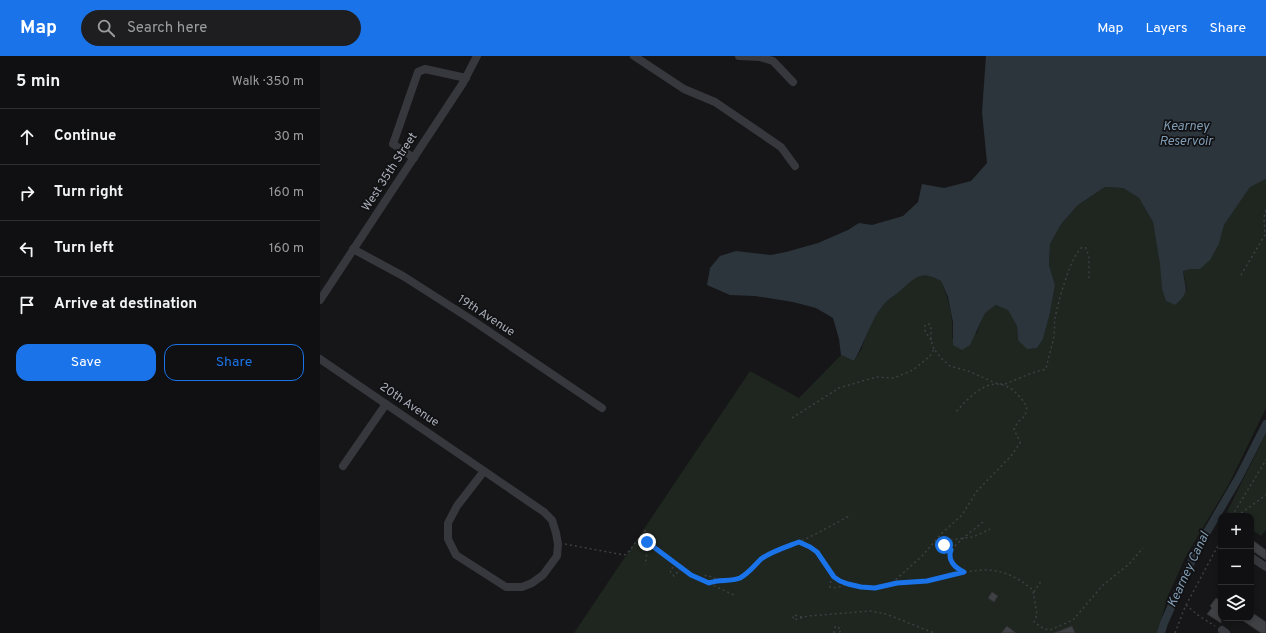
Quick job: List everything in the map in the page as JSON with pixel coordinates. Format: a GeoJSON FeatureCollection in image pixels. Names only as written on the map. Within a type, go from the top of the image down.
{"type":"FeatureCollection","features":[{"type":"Feature","properties":{"kind":"street","name":"West 35th Street"},"geometry":{"type":"LineString","coordinates":[[320,300],[466,78],[477,56]]}},
{"type":"Feature","properties":{"kind":"street"},"geometry":{"type":"LineString","coordinates":[[634,56],[684,89],[715,102],[781,147],[795,166]]}},
{"type":"Feature","properties":{"kind":"street"},"geometry":{"type":"LineString","coordinates":[[739,56],[760,57],[773,61],[793,82]]}},
{"type":"Feature","properties":{"kind":"street"},"geometry":{"type":"LineString","coordinates":[[414,158],[393,144],[418,72],[426,69],[466,78]]}},
{"type":"Feature","properties":{"kind":"street","name":"19th Avenue"},"geometry":{"type":"LineString","coordinates":[[353,249],[403,276],[472,320],[602,408]]}},
{"type":"Feature","properties":{"kind":"street","name":"20th Avenue"},"geometry":{"type":"LineString","coordinates":[[320,359],[386,404],[544,512],[552,520],[558,544],[556,556],[543,575],[522,588],[506,587],[462,559],[456,554],[448,539],[448,523],[457,506],[484,471]]}},
{"type":"Feature","properties":{"kind":"street"},"geometry":{"type":"LineString","coordinates":[[344,466],[386,404]]}},
{"type":"Feature","properties":{"kind":"street"},"geometry":{"type":"LineString","coordinates":[[1254,559],[1266,567]]}},
{"type":"Feature","properties":{"kind":"path"},"geometry":{"type":"LineString","coordinates":[[1241,275],[1265,235],[1264,217],[1266,210]]}},
{"type":"Feature","properties":{"kind":"path"},"geometry":{"type":"LineString","coordinates":[[956,412],[969,397],[978,390],[998,384],[1005,384],[1046,369],[1054,335],[1055,319],[1059,300],[1075,257],[1079,249],[1084,247],[1086,248],[1089,257],[1089,279]]}},
{"type":"Feature","properties":{"kind":"path"},"geometry":{"type":"LineString","coordinates":[[890,584],[922,556],[941,534],[962,515],[977,491],[1018,448],[1020,443],[1019,437],[1015,433],[1014,428],[1025,416],[1026,407],[1016,393],[1011,389],[968,371],[950,366],[941,358],[934,349],[931,340],[924,330],[926,324],[931,326],[931,340]]}},
{"type":"Feature","properties":{"kind":"path"},"geometry":{"type":"LineString","coordinates":[[792,418],[839,388],[876,377],[894,378],[913,370],[930,356],[934,349]]}},
{"type":"Feature","properties":{"kind":"path"},"geometry":{"type":"LineString","coordinates":[[1234,513],[1266,460]]}},
{"type":"Feature","properties":{"kind":"path"},"geometry":{"type":"LineString","coordinates":[[1241,513],[1266,494]]}},
{"type":"Feature","properties":{"kind":"path"},"geometry":{"type":"LineString","coordinates":[[704,582],[709,583],[734,580],[741,577],[749,572],[770,553],[799,542],[851,515]]}},
{"type":"Feature","properties":{"kind":"path"},"geometry":{"type":"LineString","coordinates":[[964,572],[951,562],[949,554],[951,550],[983,522]]}},
{"type":"Feature","properties":{"kind":"path"},"geometry":{"type":"LineString","coordinates":[[951,550],[944,548],[946,543],[980,534],[990,528]]}},
{"type":"Feature","properties":{"kind":"path"},"geometry":{"type":"LineString","coordinates":[[645,530],[648,547],[645,565]]}},
{"type":"Feature","properties":{"kind":"path"},"geometry":{"type":"LineString","coordinates":[[565,544],[624,555],[627,554],[634,543],[638,540],[647,542],[691,575],[736,596]]}},
{"type":"Feature","properties":{"kind":"path"},"geometry":{"type":"LineString","coordinates":[[799,542],[817,552],[834,577],[848,584],[875,588],[890,584],[927,581],[964,572],[985,570],[1005,574],[1017,579],[1034,592],[1037,614],[1034,622],[1044,629],[1050,630],[1073,620],[1102,586],[1125,568],[1143,548]]}},
{"type":"Feature","properties":{"kind":"path"},"geometry":{"type":"LineString","coordinates":[[1175,633],[1186,605],[1218,546]]}},
{"type":"Feature","properties":{"kind":"path"},"geometry":{"type":"LineString","coordinates":[[677,564],[670,570],[674,576],[682,568]]}},
{"type":"Feature","properties":{"kind":"path"},"geometry":{"type":"LineString","coordinates":[[704,582],[703,577],[707,575],[717,581]]}},
{"type":"Feature","properties":{"kind":"path"},"geometry":{"type":"LineString","coordinates":[[834,577],[830,583],[830,586],[833,588],[848,584]]}},
{"type":"Feature","properties":{"kind":"path"},"geometry":{"type":"LineString","coordinates":[[1034,592],[1041,581]]}},
{"type":"Feature","properties":{"kind":"path"},"geometry":{"type":"LineString","coordinates":[[1186,605],[1199,616],[1224,632]]}},
{"type":"Feature","properties":{"kind":"path"},"geometry":{"type":"LineString","coordinates":[[802,617],[877,611],[934,633]]}},
{"type":"Feature","properties":{"kind":"path"},"geometry":{"type":"LineString","coordinates":[[834,633],[837,626],[841,630],[839,633]]}},
{"type":"Feature","properties":{"kind":"shaded area"},"geometry":{"type":"Polygon","coordinates":[[[1266,179],[1266,408],[1229,484],[1185,558],[1168,596],[1157,633],[574,633],[750,371],[799,398],[841,355],[854,361],[862,348],[867,330],[884,303],[916,276],[930,275],[941,281],[950,309],[952,338],[977,333],[984,313],[996,305],[1008,308],[1017,326],[1018,340],[1037,348],[1043,338],[1050,313],[1055,285],[1049,265],[1050,244],[1062,223],[1078,205],[1105,187],[1123,188],[1139,198],[1153,222],[1161,263],[1162,289],[1166,301],[1175,305],[1187,289],[1183,271],[1200,269],[1219,244],[1224,225],[1250,186],[1266,179]]]}},
{"type":"Feature","properties":{"kind":"shaded area"},"geometry":{"type":"Polygon","coordinates":[[[1266,433],[1266,530],[1261,536],[1254,531],[1254,513],[1227,512],[1266,433]]]}},
{"type":"Feature","properties":{"kind":"water","name":"Kearney Reservoir"},"geometry":{"type":"Polygon","coordinates":[[[986,56],[1266,56],[1266,179],[1250,187],[1224,225],[1219,244],[1210,260],[1200,269],[1183,271],[1186,290],[1175,305],[1166,301],[1162,289],[1160,264],[1153,222],[1139,198],[1123,188],[1105,187],[1078,205],[1062,223],[1050,244],[1049,265],[1055,285],[1043,339],[1037,348],[1027,349],[1018,340],[1017,326],[1008,310],[996,305],[985,313],[970,345],[962,350],[953,345],[953,322],[948,297],[941,281],[928,276],[919,276],[884,304],[871,324],[854,361],[841,355],[839,339],[833,318],[816,308],[793,302],[755,296],[730,295],[707,285],[710,268],[720,256],[736,251],[771,255],[818,243],[848,230],[859,223],[872,225],[903,216],[918,202],[922,184],[944,188],[971,181],[987,163],[982,112],[986,56]]]}},
{"type":"Feature","properties":{"kind":"building"},"geometry":{"type":"Polygon","coordinates":[[[1254,541],[1266,550],[1266,560],[1254,552],[1254,541]]]}},
{"type":"Feature","properties":{"kind":"building"},"geometry":{"type":"Polygon","coordinates":[[[992,592],[998,596],[994,602],[988,598],[992,592]]]}},
{"type":"Feature","properties":{"kind":"building"},"geometry":{"type":"Polygon","coordinates":[[[1216,598],[1218,599],[1218,621],[1221,621],[1221,623],[1207,614],[1212,608],[1210,606],[1216,598]]]}},
{"type":"Feature","properties":{"kind":"building"},"geometry":{"type":"Polygon","coordinates":[[[1254,614],[1266,622],[1266,633],[1261,633],[1243,621],[1254,621],[1254,614]]]}},
{"type":"Feature","properties":{"kind":"building"},"geometry":{"type":"Polygon","coordinates":[[[1007,626],[1016,633],[1001,633],[1007,626]]]}},
{"type":"Feature","properties":{"kind":"building"},"geometry":{"type":"Polygon","coordinates":[[[1072,626],[1075,633],[1054,633],[1072,626]]]}},
{"type":"Feature","properties":{"kind":"waterway","name":"Kearney Canal"},"geometry":{"type":"LineString","coordinates":[[1161,633],[1197,549],[1239,477],[1266,424]]}},
{"type":"Feature","properties":{"kind":"route"},"geometry":{"type":"LineString","coordinates":[[647,542],[691,575],[709,583],[714,581],[734,580],[741,577],[749,572],[770,553],[799,542],[817,552],[822,557],[834,577],[840,581],[868,588],[881,587],[897,583],[934,580],[964,572],[951,562],[949,554],[951,550],[944,548],[944,545]]}}]}
